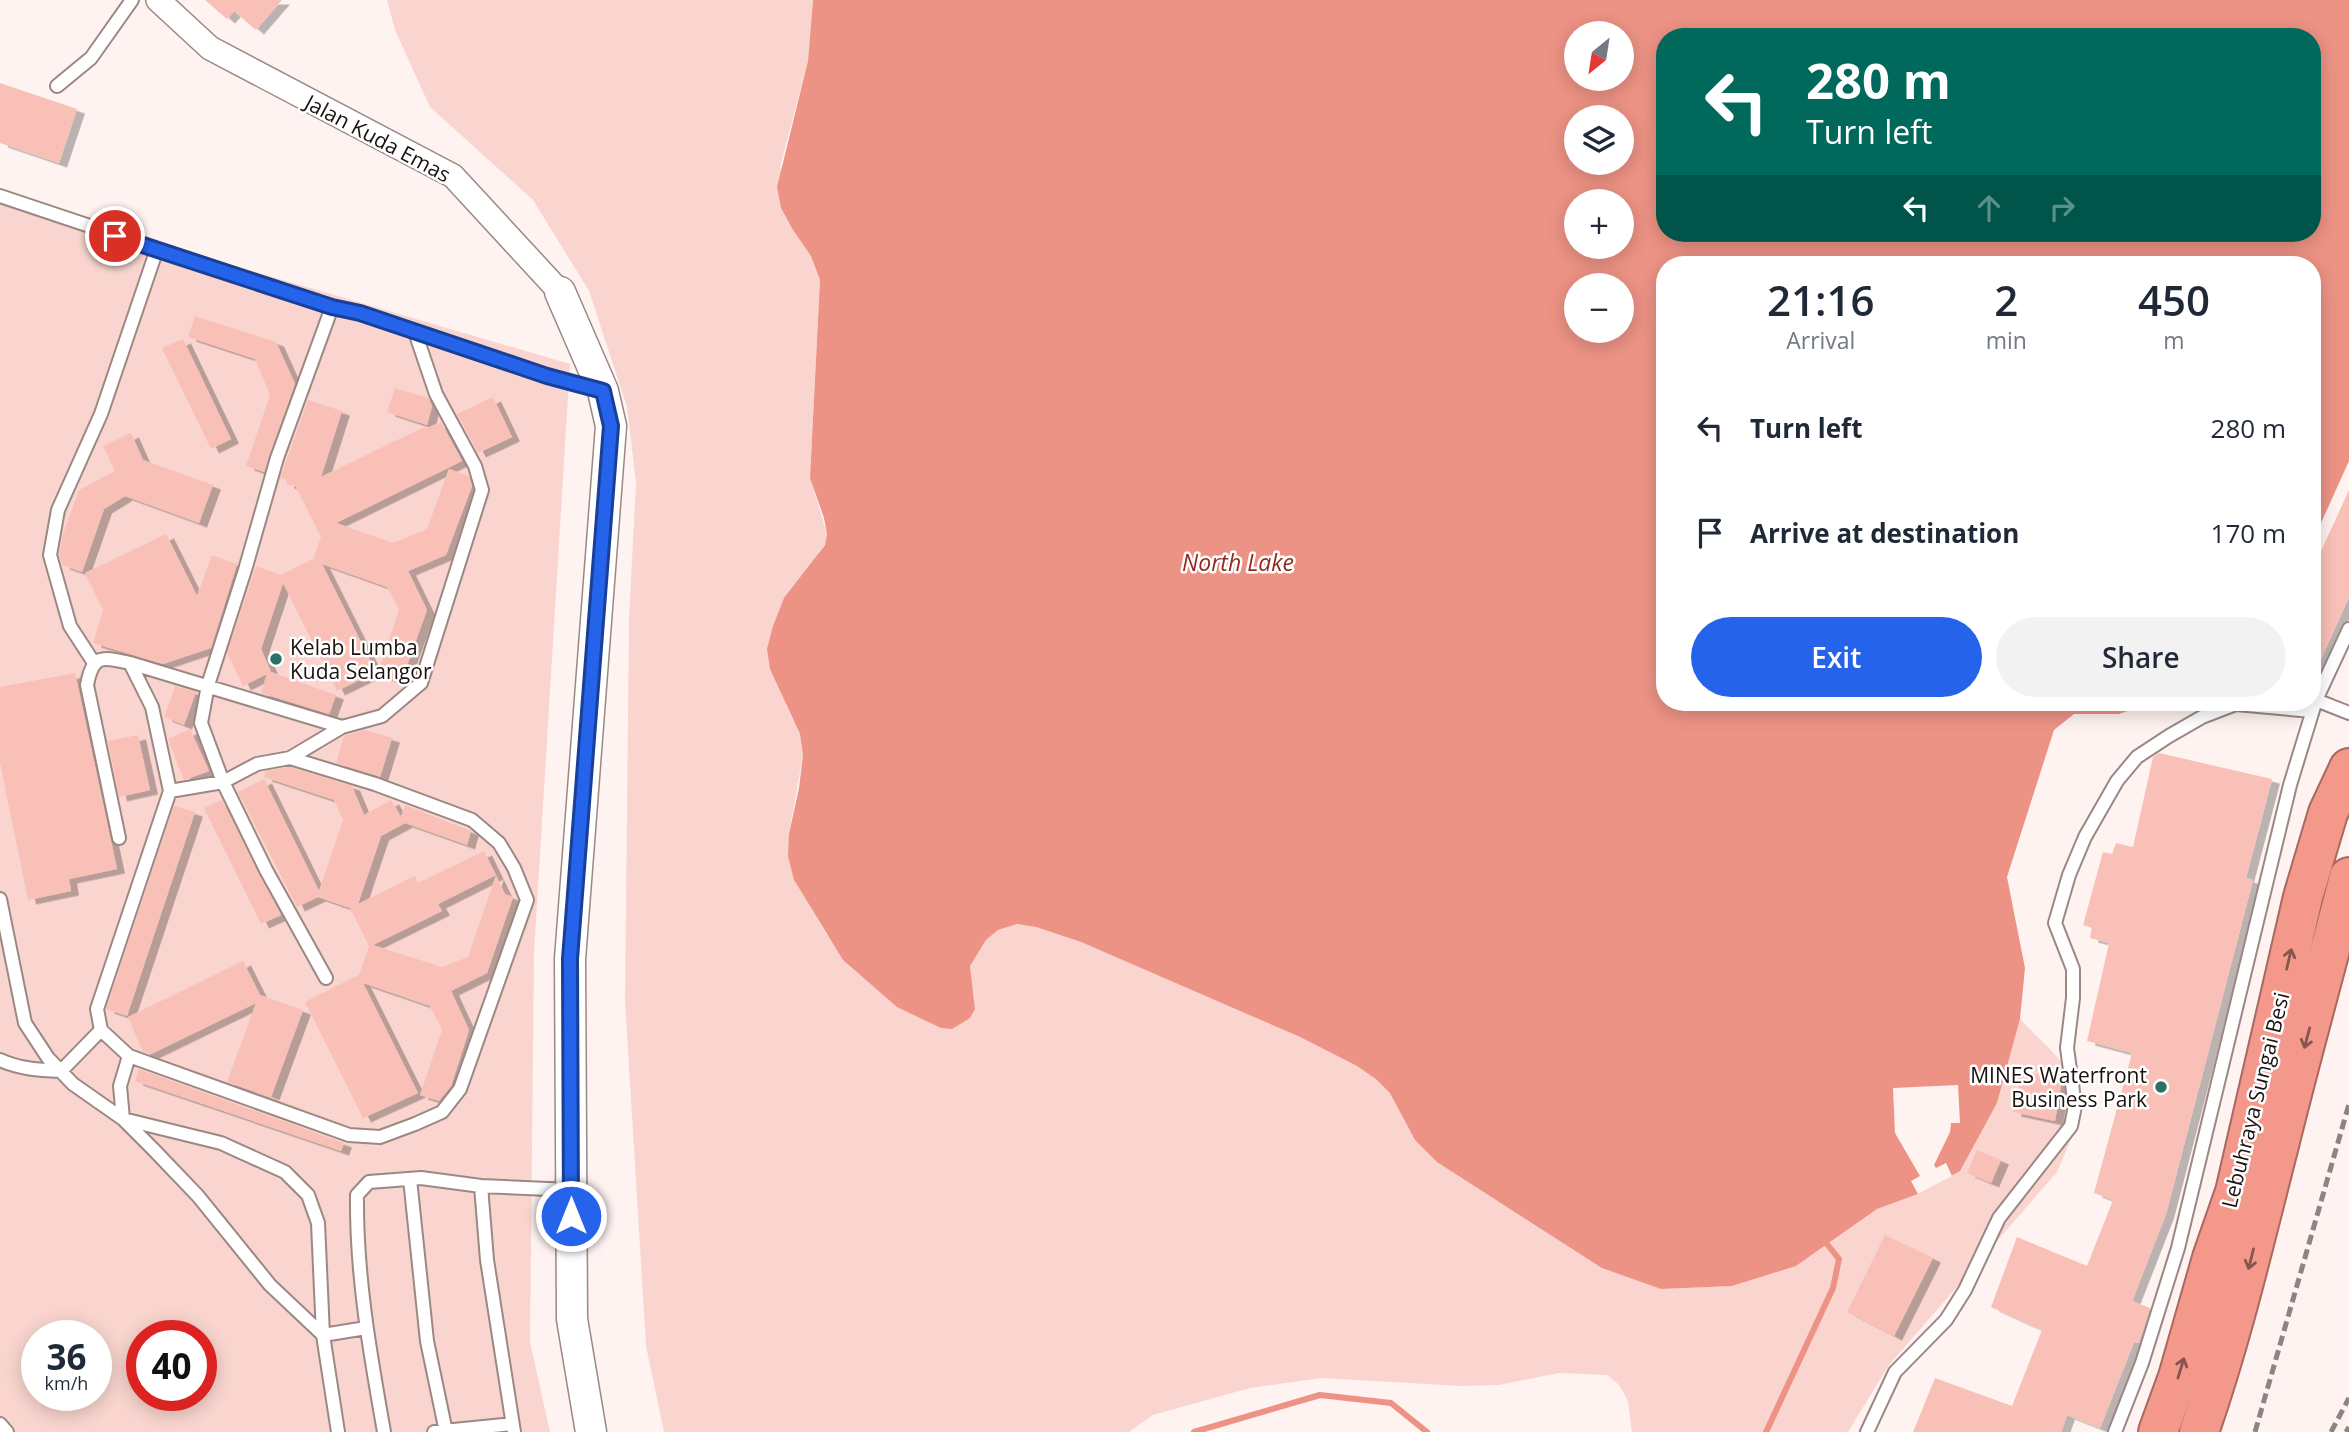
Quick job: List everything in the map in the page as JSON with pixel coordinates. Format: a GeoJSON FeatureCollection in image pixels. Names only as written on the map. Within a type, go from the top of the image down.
{"type":"FeatureCollection","features":[{"type":"Feature","properties":{"kind":"highway","name":"Lebuhraya Sungai Besi"},"geometry":{"type":"LineString","coordinates":[[2158,1432],[2182,1365],[2212,1258],[2235,1192],[2313,863],[2328,813],[2349,768]]}},
{"type":"Feature","properties":{"kind":"highway","name":"Lebuhraya Sungai Besi"},"geometry":{"type":"LineString","coordinates":[[2199,1432],[2219,1375],[2247,1274],[2349,877]]}},
{"type":"Feature","properties":{"kind":"street","name":"Jalan Kuda Emas"},"geometry":{"type":"LineString","coordinates":[[158,0],[210,48],[453,176],[560,292],[603,391],[611,426],[570,959],[572,1319],[592,1432]]}},
{"type":"Feature","properties":{"kind":"lane"},"geometry":{"type":"LineString","coordinates":[[57,86],[91,58],[132,0]]}},
{"type":"Feature","properties":{"kind":"lane"},"geometry":{"type":"LineString","coordinates":[[0,196],[332,307],[360,313],[547,376],[603,391]]}},
{"type":"Feature","properties":{"kind":"lane"},"geometry":{"type":"LineString","coordinates":[[94,663],[70,626],[50,555],[58,510],[101,414],[157,249]]}},
{"type":"Feature","properties":{"kind":"lane"},"geometry":{"type":"LineString","coordinates":[[326,978],[266,870],[223,782],[201,723],[208,685],[277,458],[332,307]]}},
{"type":"Feature","properties":{"kind":"lane"},"geometry":{"type":"LineString","coordinates":[[170,791],[223,782],[257,764],[290,758],[342,727],[382,716],[421,683],[482,490],[475,466],[436,394],[415,332]]}},
{"type":"Feature","properties":{"kind":"lane"},"geometry":{"type":"LineString","coordinates":[[2321,690],[2349,629]]}},
{"type":"Feature","properties":{"kind":"lane"},"geometry":{"type":"LineString","coordinates":[[119,838],[87,685],[94,663],[105,657],[208,685],[342,727]]}},
{"type":"Feature","properties":{"kind":"lane"},"geometry":{"type":"LineString","coordinates":[[130,663],[152,707],[170,791],[97,1009],[101,1030],[129,1056],[349,1135],[380,1137],[442,1112],[460,1089],[527,900],[514,868],[499,844],[472,820],[375,784],[290,758]]}},
{"type":"Feature","properties":{"kind":"lane"},"geometry":{"type":"LineString","coordinates":[[2321,707],[2349,713]]}},
{"type":"Feature","properties":{"kind":"lane"},"geometry":{"type":"LineString","coordinates":[[1867,1432],[1895,1372],[1945,1320],[1965,1290],[1999,1218],[2071,1126],[2075,1106],[2067,1048],[2073,998],[2073,969],[2055,923],[2069,875],[2085,837],[2117,781],[2137,758],[2169,736],[2218,711]]}},
{"type":"Feature","properties":{"kind":"lane"},"geometry":{"type":"LineString","coordinates":[[2115,1432],[2142,1363],[2178,1248],[2290,785],[2312,711]]}},
{"type":"Feature","properties":{"kind":"lane"},"geometry":{"type":"LineString","coordinates":[[0,899],[25,1023],[48,1058],[73,1084],[123,1119],[198,1196],[270,1285],[323,1335]]}},
{"type":"Feature","properties":{"kind":"lane"},"geometry":{"type":"LineString","coordinates":[[61,1071],[101,1030]]}},
{"type":"Feature","properties":{"kind":"lane"},"geometry":{"type":"LineString","coordinates":[[123,1119],[120,1086],[129,1056]]}},
{"type":"Feature","properties":{"kind":"lane"},"geometry":{"type":"LineString","coordinates":[[0,1060],[24,1068],[61,1071]]}},
{"type":"Feature","properties":{"kind":"lane"},"geometry":{"type":"LineString","coordinates":[[123,1119],[221,1143],[285,1172],[308,1195],[318,1223],[323,1335],[338,1432]]}},
{"type":"Feature","properties":{"kind":"lane"},"geometry":{"type":"LineString","coordinates":[[410,1179],[427,1341],[442,1432],[513,1428],[487,1260],[481,1186]]}},
{"type":"Feature","properties":{"kind":"lane"},"geometry":{"type":"LineString","coordinates":[[384,1432],[366,1328],[356,1243],[357,1195],[369,1182],[410,1179],[481,1186],[571,1190]]}},
{"type":"Feature","properties":{"kind":"lane"},"geometry":{"type":"LineString","coordinates":[[323,1335],[366,1328]]}},
{"type":"Feature","properties":{"kind":"lane"},"geometry":{"type":"LineString","coordinates":[[0,1424],[7,1432]]}},
{"type":"Feature","properties":{"kind":"shaded area"},"geometry":{"type":"Polygon","coordinates":[[[387,0],[813,0],[808,61],[780,167],[793,230],[811,256],[820,280],[810,477],[827,534],[825,544],[817,555],[786,705],[800,734],[803,755],[789,834],[794,880],[827,935],[975,999],[970,965],[986,940],[998,930],[1017,924],[1036,927],[1081,942],[1300,1037],[1357,1066],[1391,1093],[1415,1140],[1661,1289],[1732,1286],[1796,1266],[1877,1209],[1918,1194],[1959,1171],[1997,1103],[2020,1019],[2066,1068],[2077,1093],[2076,1120],[2062,1160],[2057,1172],[1889,1365],[1848,1432],[1632,1432],[1628,1401],[1619,1385],[1607,1375],[1559,1373],[1499,1385],[1460,1386],[1322,1378],[1250,1388],[1153,1415],[1129,1432],[664,1432],[646,1346],[625,1001],[629,618],[636,483],[627,407],[589,291],[533,200],[430,107],[395,30],[387,0]]]}},
{"type":"Feature","properties":{"kind":"shaded area","name":"Kelab Lumba Kuda Selangor"},"geometry":{"type":"Polygon","coordinates":[[[0,197],[570,364],[534,953],[530,1342],[550,1432],[0,1432],[0,197]]]}},
{"type":"Feature","properties":{"kind":"water","name":"North Lake"},"geometry":{"type":"Polygon","coordinates":[[[813,0],[2349,0],[2349,461],[2321,523],[2321,256],[1656,256],[1656,711],[2128,711],[2119,714],[2074,714],[2054,730],[2007,877],[2025,968],[2020,1019],[1997,1103],[1960,1171],[1918,1194],[1877,1209],[1796,1266],[1732,1286],[1661,1289],[1602,1268],[1437,1162],[1415,1140],[1390,1093],[1357,1066],[1300,1037],[1081,942],[1036,927],[1017,924],[998,930],[986,940],[970,966],[975,1009],[970,1018],[952,1029],[941,1028],[897,1007],[843,960],[794,880],[788,856],[789,834],[803,755],[800,734],[770,669],[767,649],[784,598],[825,545],[827,534],[810,478],[820,280],[811,256],[781,208],[777,187],[808,61],[813,0]]]}},
{"type":"Feature","properties":{"kind":"pier"},"geometry":{"type":"Polygon","coordinates":[[[1958,1085],[1960,1123],[1951,1123],[1950,1132],[1934,1165],[1936,1168],[1946,1163],[1952,1176],[1918,1194],[1911,1181],[1920,1176],[1895,1133],[1893,1088],[1958,1085]]]}},
{"type":"Feature","properties":{"kind":"building"},"geometry":{"type":"Polygon","coordinates":[[[205,0],[282,0],[256,30],[234,11],[227,19],[205,0]]]}},
{"type":"Feature","properties":{"kind":"building"},"geometry":{"type":"Polygon","coordinates":[[[0,83],[77,109],[59,163],[0,143],[0,83]]]}},
{"type":"Feature","properties":{"kind":"building"},"geometry":{"type":"Polygon","coordinates":[[[195,316],[276,342],[295,384],[264,472],[246,466],[270,395],[255,359],[188,337],[195,316]]]}},
{"type":"Feature","properties":{"kind":"building"},"geometry":{"type":"Polygon","coordinates":[[[183,339],[231,439],[211,449],[162,348],[183,339]]]}},
{"type":"Feature","properties":{"kind":"building"},"geometry":{"type":"Polygon","coordinates":[[[395,388],[428,398],[432,406],[427,425],[387,412],[395,388]]]}},
{"type":"Feature","properties":{"kind":"building"},"geometry":{"type":"Polygon","coordinates":[[[493,397],[512,437],[478,453],[457,414],[493,397]]]}},
{"type":"Feature","properties":{"kind":"building"},"geometry":{"type":"Polygon","coordinates":[[[308,400],[342,411],[321,477],[426,426],[425,429],[441,422],[462,461],[336,523],[393,543],[427,529],[449,469],[469,476],[472,486],[446,555],[408,571],[427,610],[401,682],[377,674],[399,610],[387,587],[322,564],[376,672],[337,691],[283,583],[261,649],[271,672],[336,695],[329,714],[261,693],[267,674],[243,686],[227,653],[256,566],[281,575],[313,559],[321,537],[296,487],[286,484],[287,480],[280,478],[308,400]]]}},
{"type":"Feature","properties":{"kind":"building"},"geometry":{"type":"Polygon","coordinates":[[[131,433],[143,460],[213,485],[199,523],[125,496],[104,509],[82,572],[62,565],[59,555],[63,534],[79,490],[115,471],[103,446],[131,433]]]}},
{"type":"Feature","properties":{"kind":"building"},"geometry":{"type":"Polygon","coordinates":[[[2349,490],[2349,597],[2321,659],[2321,551],[2349,490]]]}},
{"type":"Feature","properties":{"kind":"building"},"geometry":{"type":"Polygon","coordinates":[[[166,534],[197,596],[212,555],[237,564],[211,648],[163,664],[93,643],[103,610],[85,573],[166,534]]]}},
{"type":"Feature","properties":{"kind":"building"},"geometry":{"type":"Polygon","coordinates":[[[75,673],[117,869],[69,879],[71,891],[28,900],[0,763],[0,687],[75,673]]]}},
{"type":"Feature","properties":{"kind":"building"},"geometry":{"type":"Polygon","coordinates":[[[175,686],[196,692],[184,725],[164,717],[175,686]]]}},
{"type":"Feature","properties":{"kind":"building"},"geometry":{"type":"Polygon","coordinates":[[[190,729],[209,771],[184,780],[168,739],[190,729]]]}},
{"type":"Feature","properties":{"kind":"building"},"geometry":{"type":"Polygon","coordinates":[[[365,730],[392,738],[380,777],[336,763],[344,736],[365,730]]]}},
{"type":"Feature","properties":{"kind":"building"},"geometry":{"type":"Polygon","coordinates":[[[138,735],[150,790],[119,797],[108,741],[138,735]]]}},
{"type":"Feature","properties":{"kind":"building","name":"MINES Waterfront Business Park"},"geometry":{"type":"Polygon","coordinates":[[[2159,753],[2272,779],[2246,878],[2253,880],[2166,1214],[2132,1301],[2150,1308],[2139,1343],[2134,1342],[2100,1428],[2067,1415],[2061,1432],[1913,1432],[1935,1378],[2012,1406],[2042,1330],[1991,1307],[2017,1237],[2087,1266],[2113,1200],[2094,1193],[2132,1053],[2087,1041],[2109,943],[2090,938],[2092,928],[2083,925],[2103,852],[2112,854],[2116,843],[2133,847],[2153,757],[2159,753]]]}},
{"type":"Feature","properties":{"kind":"building"},"geometry":{"type":"Polygon","coordinates":[[[289,767],[352,786],[364,815],[391,800],[401,817],[405,805],[471,831],[467,845],[405,823],[381,836],[358,904],[415,876],[418,883],[484,851],[496,875],[505,894],[513,897],[487,973],[451,991],[469,1030],[451,1086],[439,1101],[420,1095],[442,1030],[430,1006],[363,983],[418,1093],[363,1118],[305,1002],[359,975],[369,946],[350,908],[318,897],[297,907],[238,792],[264,779],[319,891],[343,820],[334,800],[264,777],[266,771],[289,767]],[[496,875],[438,904],[442,911],[373,945],[442,967],[468,957],[496,875]]]}},
{"type":"Feature","properties":{"kind":"building"},"geometry":{"type":"Polygon","coordinates":[[[222,800],[281,915],[261,924],[204,808],[222,800]]]}},
{"type":"Feature","properties":{"kind":"building"},"geometry":{"type":"Polygon","coordinates":[[[174,806],[195,812],[127,1016],[106,1009],[174,806]]]}},
{"type":"Feature","properties":{"kind":"building"},"geometry":{"type":"Polygon","coordinates":[[[243,961],[260,995],[303,1010],[271,1097],[350,1126],[227,1082],[256,1003],[151,1054],[143,1052],[128,1017],[243,961]]]}},
{"type":"Feature","properties":{"kind":"building"},"geometry":{"type":"Polygon","coordinates":[[[139,1069],[344,1143],[341,1151],[135,1081],[139,1069]]]}},
{"type":"Feature","properties":{"kind":"building"},"geometry":{"type":"Polygon","coordinates":[[[2022,1071],[2062,1079],[2055,1121],[2013,1112],[2022,1071]]]}},
{"type":"Feature","properties":{"kind":"building"},"geometry":{"type":"Polygon","coordinates":[[[1977,1150],[2001,1160],[1991,1183],[1967,1173],[1977,1150]]]}},
{"type":"Feature","properties":{"kind":"building"},"geometry":{"type":"Polygon","coordinates":[[[1885,1235],[1933,1258],[1894,1336],[1847,1312],[1885,1235]]]}},
{"type":"Feature","properties":{"kind":"waterway"},"geometry":{"type":"LineString","coordinates":[[1766,1432],[1833,1288],[1839,1259],[1827,1244]]}},
{"type":"Feature","properties":{"kind":"waterway"},"geometry":{"type":"LineString","coordinates":[[1194,1432],[1320,1395],[1391,1403],[1427,1432]]}},
{"type":"Feature","properties":{"kind":"railway"},"geometry":{"type":"LineString","coordinates":[[2255,1432],[2349,1104]]}},
{"type":"Feature","properties":{"kind":"railway"},"geometry":{"type":"LineString","coordinates":[[2331,1432],[2349,1398]]}},
{"type":"Feature","properties":{"kind":"railway"},"geometry":{"type":"LineString","coordinates":[[2346,1432],[2349,1427]]}},
{"type":"Feature","properties":{"kind":"place","name":"Kelab Lumba Kuda Selangor"},"geometry":{"type":"Point","coordinates":[276,659]}},
{"type":"Feature","properties":{"kind":"place","name":"MINES Waterfront Business Park"},"geometry":{"type":"Point","coordinates":[2161,1087]}},
{"type":"Feature","properties":{"kind":"route"},"geometry":{"type":"LineString","coordinates":[[115,236],[332,307],[360,313],[547,376],[603,391],[611,426],[570,959],[571,1216]]}}]}
